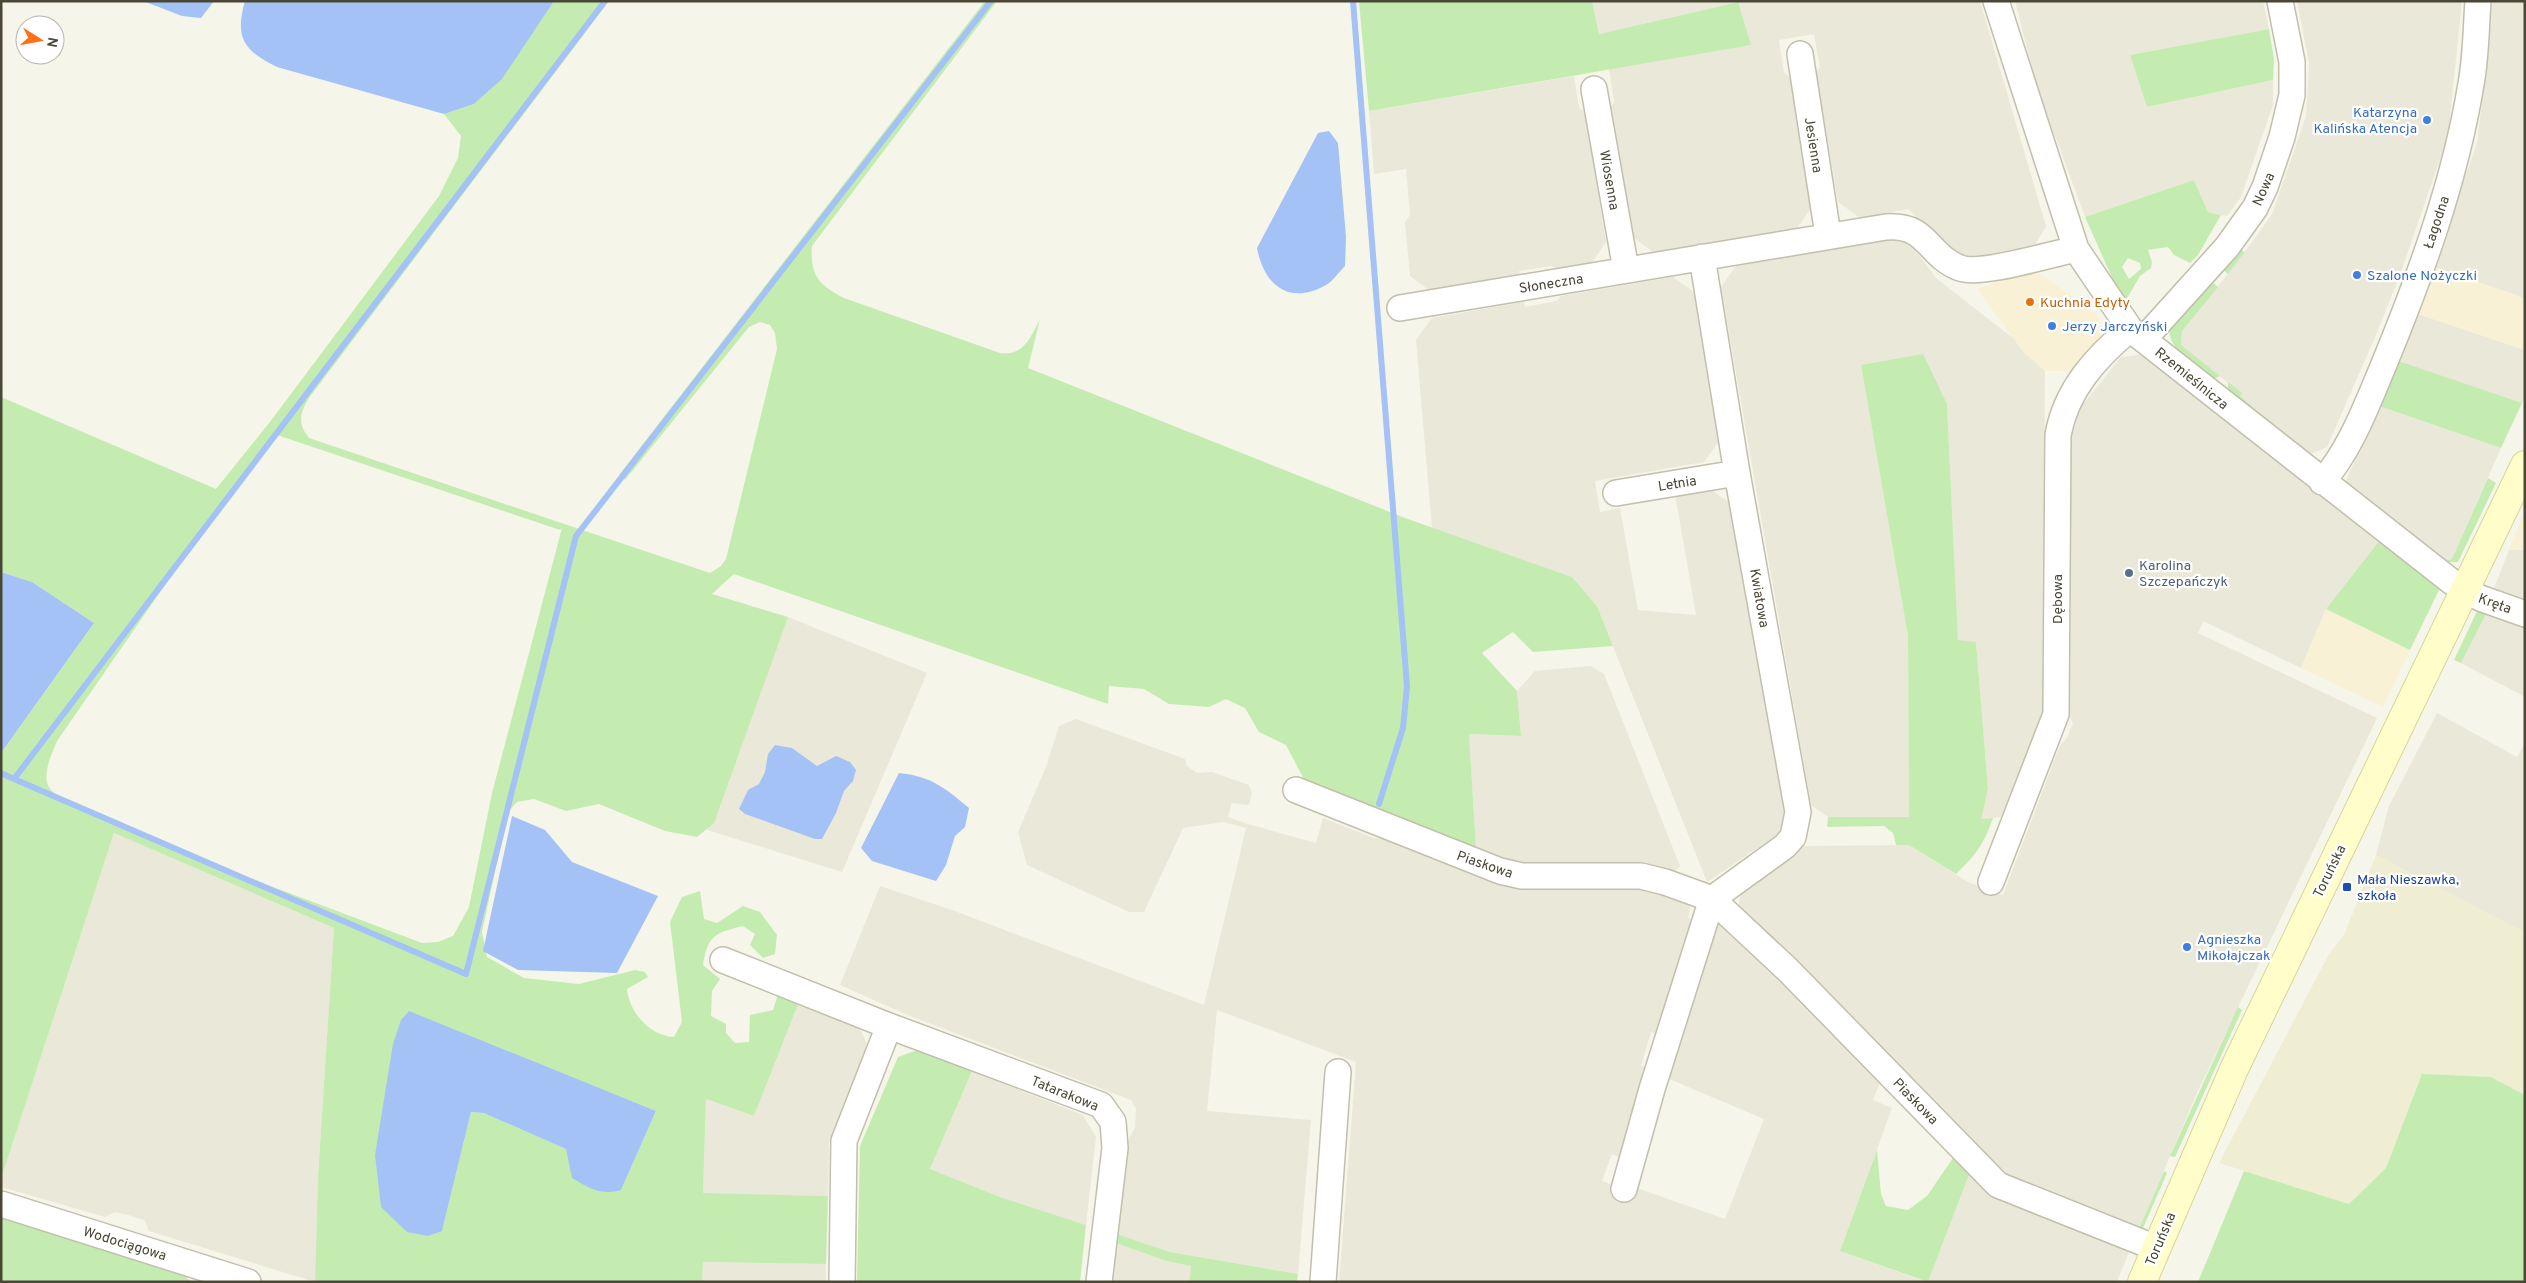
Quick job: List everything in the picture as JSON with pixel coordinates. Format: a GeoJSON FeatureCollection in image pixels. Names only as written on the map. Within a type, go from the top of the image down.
{"type":"FeatureCollection","features":[{"type":"Feature","properties":{"kind":"main road","name":"Toruńska"},"geometry":{"type":"LineString","coordinates":[[2142,1282],[2235,1067],[2525,465]]}},
{"type":"Feature","properties":{"kind":"street","name":"Rzemieślnicza"},"geometry":{"type":"LineString","coordinates":[[1996,1],[2076,249],[2137,334],[2322,482],[2465,591]]}},
{"type":"Feature","properties":{"kind":"street","name":"Nowa"},"geometry":{"type":"LineString","coordinates":[[2137,334],[2227,247],[2255,208],[2265,187],[2282,137],[2292,95],[2292,62],[2280,1]]}},
{"type":"Feature","properties":{"kind":"street","name":"Łagodna"},"geometry":{"type":"LineString","coordinates":[[2322,482],[2336,463],[2359,420],[2391,347],[2432,237],[2459,144],[2472,82],[2478,1]]}},
{"type":"Feature","properties":{"kind":"street","name":"Jesienna"},"geometry":{"type":"LineString","coordinates":[[1800,54],[1828,235]]}},
{"type":"Feature","properties":{"kind":"street","name":"Wiosenna"},"geometry":{"type":"LineString","coordinates":[[1594,89],[1626,270]]}},
{"type":"Feature","properties":{"kind":"street","name":"Słoneczna"},"geometry":{"type":"LineString","coordinates":[[1400,308],[1828,235],[1905,226],[1913,229],[1948,261],[1967,269],[1984,269],[2076,249]]}},
{"type":"Feature","properties":{"kind":"street","name":"Kwiatowa"},"geometry":{"type":"LineString","coordinates":[[1702,257],[1737,473],[1798,822],[1793,838],[1785,846],[1712,899]]}},
{"type":"Feature","properties":{"kind":"street","name":"Dębowa"},"geometry":{"type":"LineString","coordinates":[[1991,882],[2056,714],[2058,435],[2061,419],[2075,388],[2104,350],[2137,334]]}},
{"type":"Feature","properties":{"kind":"street","name":"Letnia"},"geometry":{"type":"LineString","coordinates":[[1616,493],[1737,473]]}},
{"type":"Feature","properties":{"kind":"street","name":"Kręta"},"geometry":{"type":"LineString","coordinates":[[2465,591],[2525,614]]}},
{"type":"Feature","properties":{"kind":"street","name":"Piaskowa"},"geometry":{"type":"LineString","coordinates":[[1296,790],[1500,871],[1522,876],[1641,876],[1665,882],[1712,899],[1788,970],[1998,1185],[2156,1248]]}},
{"type":"Feature","properties":{"kind":"street"},"geometry":{"type":"LineString","coordinates":[[1624,1189],[1652,1089],[1712,899]]}},
{"type":"Feature","properties":{"kind":"street","name":"Tatarakowa"},"geometry":{"type":"LineString","coordinates":[[723,960],[889,1026],[1101,1105],[1113,1122],[1114,1148],[1099,1282]]}},
{"type":"Feature","properties":{"kind":"street"},"geometry":{"type":"LineString","coordinates":[[842,1282],[844,1141],[889,1026]]}},
{"type":"Feature","properties":{"kind":"street"},"geometry":{"type":"LineString","coordinates":[[1323,1282],[1338,1072]]}},
{"type":"Feature","properties":{"kind":"street","name":"Wodociągowa"},"geometry":{"type":"LineString","coordinates":[[1,1204],[248,1282]]}},
{"type":"Feature","properties":{"kind":"shaded area"},"geometry":{"type":"Polygon","coordinates":[[[1592,1],[1980,1],[2046,226],[2034,247],[1971,261],[1955,252],[1908,209],[1860,218],[1838,202],[1816,72],[1820,67],[1814,34],[1779,40],[1784,73],[1790,77],[1812,207],[1797,228],[1654,253],[1633,237],[1611,107],[1614,102],[1609,69],[1750,45],[1737,2],[1599,34],[1592,1]]]}},
{"type":"Feature","properties":{"kind":"shaded area"},"geometry":{"type":"Polygon","coordinates":[[[2015,1],[2263,1],[2269,29],[2130,55],[2147,107],[2273,80],[2273,105],[2241,197],[2227,216],[2208,212],[2194,180],[2085,217],[2036,84],[2015,1]]]}},
{"type":"Feature","properties":{"kind":"shaded area"},"geometry":{"type":"Polygon","coordinates":[[[2297,1],[2462,1],[2448,136],[2401,272],[2376,335],[2327,447],[2309,455],[2240,396],[2241,393],[2181,346],[2182,331],[2242,256],[2272,214],[2306,116],[2309,63],[2297,1]]]}},
{"type":"Feature","properties":{"kind":"shaded area"},"geometry":{"type":"Polygon","coordinates":[[[2492,1],[2525,1],[2525,298],[2434,267],[2477,143],[2489,46],[2492,1]]]}},
{"type":"Feature","properties":{"kind":"shaded area"},"geometry":{"type":"Polygon","coordinates":[[[1574,76],[1579,108],[1585,112],[1606,242],[1591,264],[1557,269],[1551,266],[1519,271],[1520,276],[1430,291],[1410,276],[1405,222],[1410,215],[1406,169],[1374,174],[1369,111],[1574,76]]]}},
{"type":"Feature","properties":{"kind":"shaded area"},"geometry":{"type":"Polygon","coordinates":[[[1906,237],[1936,278],[2045,363],[2043,712],[2005,816],[1980,820],[1988,789],[1976,642],[1958,640],[1947,404],[1861,365],[1908,636],[1909,818],[1828,817],[1811,805],[1721,287],[1736,266],[1906,237]]]}},
{"type":"Feature","properties":{"kind":"shaded area"},"geometry":{"type":"Polygon","coordinates":[[[2434,267],[2525,298],[2525,350],[2418,314],[2434,267]]]}},
{"type":"Feature","properties":{"kind":"shaded area"},"geometry":{"type":"Polygon","coordinates":[[[2020,270],[2039,273],[2098,315],[2101,341],[2077,371],[2045,371],[2024,353],[1978,290],[2020,270]]]}},
{"type":"Feature","properties":{"kind":"shaded area"},"geometry":{"type":"Polygon","coordinates":[[[1673,277],[1694,292],[1720,440],[1704,462],[1595,481],[1600,512],[1620,508],[1638,610],[1696,615],[1675,494],[1709,488],[1731,504],[1787,828],[1707,882],[1597,606],[1572,577],[1432,528],[1416,340],[1432,318],[1524,302],[1525,307],[1557,301],[1561,296],[1673,277]]]}},
{"type":"Feature","properties":{"kind":"shaded area"},"geometry":{"type":"Polygon","coordinates":[[[2418,314],[2525,350],[2525,396],[2522,403],[2399,361],[2418,314]]]}},
{"type":"Feature","properties":{"kind":"shaded area"},"geometry":{"type":"Polygon","coordinates":[[[2147,354],[2380,540],[2326,609],[2301,668],[2203,621],[2198,633],[2377,718],[2197,1093],[2137,1233],[2000,1177],[1794,957],[1738,910],[1741,890],[1804,846],[1909,845],[1968,882],[2003,895],[2060,745],[2067,738],[2073,723],[2070,717],[2071,435],[2081,407],[2121,357],[2147,354]]]}},
{"type":"Feature","properties":{"kind":"shaded area"},"geometry":{"type":"Polygon","coordinates":[[[2379,406],[2501,448],[2452,559],[2441,562],[2344,485],[2379,406]]]}},
{"type":"Feature","properties":{"kind":"shaded area"},"geometry":{"type":"Polygon","coordinates":[[[2525,509],[2525,550],[2509,550],[2525,509]]]}},
{"type":"Feature","properties":{"kind":"shaded area"},"geometry":{"type":"Polygon","coordinates":[[[2509,550],[2525,550],[2525,602],[2493,591],[2509,550]]]}},
{"type":"Feature","properties":{"kind":"shaded area"},"geometry":{"type":"Polygon","coordinates":[[[2326,609],[2410,650],[2383,707],[2301,668],[2326,609]]]}},
{"type":"Feature","properties":{"kind":"shaded area"},"geometry":{"type":"Polygon","coordinates":[[[2487,612],[2525,626],[2525,697],[2461,663],[2487,612]]]}},
{"type":"Feature","properties":{"kind":"shaded area"},"geometry":{"type":"Polygon","coordinates":[[[788,617],[927,673],[842,872],[707,830],[788,617]]]}},
{"type":"Feature","properties":{"kind":"shaded area"},"geometry":{"type":"Polygon","coordinates":[[[1591,666],[1604,674],[1680,866],[1674,872],[1645,862],[1515,865],[1476,848],[1469,734],[1521,736],[1517,691],[1535,671],[1591,666]]]}},
{"type":"Feature","properties":{"kind":"shaded area"},"geometry":{"type":"Polygon","coordinates":[[[2437,713],[2517,757],[2525,743],[2525,934],[2376,855],[2389,806],[2437,713]]]}},
{"type":"Feature","properties":{"kind":"shaded area"},"geometry":{"type":"Polygon","coordinates":[[[1076,719],[1185,759],[1187,766],[1197,773],[1212,772],[1249,785],[1252,793],[1249,805],[1232,803],[1228,817],[1248,824],[1316,843],[1323,818],[1374,838],[1383,839],[1503,879],[1649,885],[1692,900],[1688,918],[1699,923],[1662,1035],[1651,1032],[1641,1066],[1653,1070],[1623,1159],[1612,1154],[1602,1181],[1628,1192],[1631,1186],[1725,1219],[1764,1119],[1667,1078],[1717,916],[1882,1078],[1873,1100],[1892,1108],[1840,1251],[1926,1282],[1339,1282],[1356,1062],[1217,1010],[1207,1111],[1311,1120],[1298,1274],[1170,1252],[1117,1234],[1129,1138],[1135,1128],[1136,1109],[1131,1100],[910,1016],[840,985],[880,886],[952,910],[1204,1005],[1246,828],[1223,822],[1183,828],[1144,912],[1129,912],[1027,865],[1018,832],[1046,767],[1059,726],[1076,719]]]}},
{"type":"Feature","properties":{"kind":"shaded area"},"geometry":{"type":"Polygon","coordinates":[[[114,833],[334,928],[318,1177],[315,1282],[149,1231],[144,1220],[128,1215],[115,1212],[105,1217],[1,1187],[1,1179],[114,833]]]}},
{"type":"Feature","properties":{"kind":"shaded area"},"geometry":{"type":"Polygon","coordinates":[[[2376,855],[2525,932],[2525,1095],[2491,1077],[2422,1075],[2386,1168],[2349,1204],[2219,1163],[2329,954],[2344,935],[2376,855]]]}},
{"type":"Feature","properties":{"kind":"shaded area"},"geometry":{"type":"Polygon","coordinates":[[[799,1002],[859,1026],[868,1047],[829,1143],[828,1196],[703,1194],[706,1099],[754,1116],[799,1002]]]}},
{"type":"Feature","properties":{"kind":"shaded area"},"geometry":{"type":"Polygon","coordinates":[[[972,1071],[1083,1115],[1096,1137],[1086,1225],[1000,1197],[930,1169],[972,1071]]]}},
{"type":"Feature","properties":{"kind":"shaded area"},"geometry":{"type":"Polygon","coordinates":[[[1970,1172],[1993,1195],[2129,1252],[2117,1282],[1928,1282],[1970,1172]]]}},
{"type":"Feature","properties":{"kind":"shaded area"},"geometry":{"type":"Polygon","coordinates":[[[1116,1243],[1166,1261],[1191,1266],[1189,1282],[1112,1282],[1116,1243]]]}},
{"type":"Feature","properties":{"kind":"shaded area"},"geometry":{"type":"Polygon","coordinates":[[[703,1262],[826,1264],[826,1282],[702,1282],[703,1262]]]}},
{"type":"Feature","properties":{"kind":"green space"},"geometry":{"type":"Polygon","coordinates":[[[554,1],[609,1],[309,398],[302,413],[301,423],[309,438],[710,573],[721,566],[726,559],[777,349],[775,333],[770,325],[760,322],[749,327],[625,480],[619,475],[985,1],[997,1],[812,246],[813,265],[822,284],[844,298],[1000,353],[1015,352],[1021,349],[1040,319],[1028,368],[1405,518],[1572,577],[1597,606],[1613,646],[1533,652],[1513,632],[1482,653],[1517,691],[1521,736],[1469,734],[1476,848],[1306,783],[1286,745],[1259,732],[1245,708],[1226,699],[1209,707],[1169,704],[1144,689],[1109,686],[1108,704],[734,574],[712,594],[788,617],[714,823],[697,837],[665,831],[599,804],[566,811],[534,799],[517,802],[508,812],[482,932],[487,957],[524,978],[579,984],[635,970],[645,972],[648,977],[627,989],[632,1006],[636,1014],[649,1027],[665,1036],[674,1037],[682,1022],[670,922],[682,897],[700,891],[704,919],[717,923],[743,906],[760,912],[777,935],[775,954],[763,958],[750,945],[755,934],[743,926],[719,934],[710,941],[707,947],[703,965],[720,979],[712,991],[711,1016],[726,1024],[726,1033],[735,1043],[749,1042],[750,1015],[773,1010],[778,994],[799,1002],[754,1116],[706,1099],[703,1193],[828,1196],[826,1264],[703,1262],[702,1282],[315,1282],[318,1177],[334,928],[114,833],[1,1179],[1,753],[94,623],[32,582],[1,572],[1,397],[216,489],[273,418],[439,196],[458,158],[461,136],[444,114],[474,104],[501,79],[554,1]],[[277,435],[181,562],[57,741],[48,766],[48,786],[62,798],[207,862],[422,943],[438,942],[453,936],[469,907],[492,793],[562,528],[560,530],[277,435]],[[409,1012],[442,1231],[471,1112],[484,1113],[567,1149],[621,1190],[656,1111],[409,1012]]]}},
{"type":"Feature","properties":{"kind":"green space"},"geometry":{"type":"Polygon","coordinates":[[[1359,1],[1592,1],[1599,34],[1738,2],[1751,45],[1369,111],[1359,1]]]}},
{"type":"Feature","properties":{"kind":"green space"},"geometry":{"type":"Polygon","coordinates":[[[2269,29],[2274,59],[2273,80],[2147,107],[2130,55],[2269,29]]]}},
{"type":"Feature","properties":{"kind":"green space"},"geometry":{"type":"Polygon","coordinates":[[[2194,180],[2208,212],[2221,215],[2198,255],[2190,263],[2174,255],[2168,247],[2148,250],[2152,262],[2151,268],[2140,276],[2126,300],[2118,291],[2085,217],[2194,180]],[[2128,258],[2122,267],[2129,279],[2141,269],[2140,263],[2128,258]]]}},
{"type":"Feature","properties":{"kind":"green space"},"geometry":{"type":"Polygon","coordinates":[[[2235,247],[2245,252],[2228,274],[2219,266],[2235,247]]]}},
{"type":"Feature","properties":{"kind":"green space"},"geometry":{"type":"Polygon","coordinates":[[[2209,279],[2218,287],[2182,331],[2181,345],[2220,376],[2214,379],[2183,356],[2169,332],[2171,324],[2178,313],[2209,279]]]}},
{"type":"Feature","properties":{"kind":"green space"},"geometry":{"type":"Polygon","coordinates":[[[1923,354],[1947,404],[1958,640],[1976,642],[1988,789],[1981,819],[1993,818],[1979,849],[1956,874],[1909,845],[1896,845],[1893,833],[1884,826],[1827,827],[1828,817],[1909,817],[1908,636],[1861,365],[1923,354]]]}},
{"type":"Feature","properties":{"kind":"green space"},"geometry":{"type":"Polygon","coordinates":[[[2399,361],[2522,403],[2501,448],[2379,406],[2399,361]]]}},
{"type":"Feature","properties":{"kind":"green space"},"geometry":{"type":"Polygon","coordinates":[[[2228,382],[2242,393],[2240,396],[2309,455],[2314,456],[2318,460],[2309,459],[2260,419],[2261,416],[2255,415],[2228,393],[2228,382]]]}},
{"type":"Feature","properties":{"kind":"green space"},"geometry":{"type":"Polygon","coordinates":[[[2488,478],[2496,483],[2458,562],[2441,562],[2452,559],[2488,478]]]}},
{"type":"Feature","properties":{"kind":"green space"},"geometry":{"type":"Polygon","coordinates":[[[2380,540],[2440,588],[2410,650],[2326,609],[2380,540]]]}},
{"type":"Feature","properties":{"kind":"green space"},"geometry":{"type":"Polygon","coordinates":[[[2478,609],[2487,612],[2461,663],[2454,660],[2478,609]]]}},
{"type":"Feature","properties":{"kind":"green space"},"geometry":{"type":"Polygon","coordinates":[[[2238,1007],[2242,1010],[2175,1157],[2170,1156],[2238,1007]]]}},
{"type":"Feature","properties":{"kind":"green space"},"geometry":{"type":"Polygon","coordinates":[[[917,1050],[972,1071],[930,1169],[1000,1197],[1086,1225],[1080,1282],[857,1282],[860,1146],[898,1057],[917,1050]]]}},
{"type":"Feature","properties":{"kind":"green space"},"geometry":{"type":"Polygon","coordinates":[[[2422,1074],[2491,1077],[2525,1095],[2525,1282],[2198,1282],[2244,1171],[2349,1204],[2386,1168],[2422,1074]]]}},
{"type":"Feature","properties":{"kind":"green space"},"geometry":{"type":"Polygon","coordinates":[[[1877,1150],[1881,1194],[1886,1206],[1908,1210],[1927,1196],[1953,1158],[1970,1172],[1928,1282],[1840,1251],[1877,1150]]]}},
{"type":"Feature","properties":{"kind":"green space"},"geometry":{"type":"Polygon","coordinates":[[[2164,1171],[2167,1173],[2140,1235],[2137,1233],[2164,1171]]]}},
{"type":"Feature","properties":{"kind":"green space"},"geometry":{"type":"Polygon","coordinates":[[[1,1216],[171,1272],[181,1272],[191,1282],[1,1282],[1,1216]]]}},
{"type":"Feature","properties":{"kind":"green space"},"geometry":{"type":"Polygon","coordinates":[[[1117,1234],[1170,1252],[1298,1274],[1297,1282],[1189,1282],[1191,1266],[1166,1261],[1116,1243],[1117,1234]]]}},
{"type":"Feature","properties":{"kind":"water"},"geometry":{"type":"Polygon","coordinates":[[[143,1],[214,1],[201,18],[182,16],[143,1]]]}},
{"type":"Feature","properties":{"kind":"water"},"geometry":{"type":"Polygon","coordinates":[[[245,1],[554,1],[502,79],[474,104],[444,114],[277,67],[266,61],[250,49],[242,34],[242,14],[245,1]]]}},
{"type":"Feature","properties":{"kind":"water"},"geometry":{"type":"Polygon","coordinates":[[[1329,131],[1338,143],[1346,237],[1345,266],[1326,285],[1313,291],[1290,292],[1272,282],[1260,261],[1257,248],[1318,133],[1329,131]]]}},
{"type":"Feature","properties":{"kind":"water"},"geometry":{"type":"Polygon","coordinates":[[[1,572],[32,582],[94,623],[1,753],[1,572]]]}},
{"type":"Feature","properties":{"kind":"water"},"geometry":{"type":"Polygon","coordinates":[[[775,745],[792,748],[817,766],[836,756],[850,762],[856,770],[853,781],[844,791],[836,813],[822,839],[815,839],[745,814],[739,809],[748,790],[759,784],[765,772],[768,754],[775,745]]]}},
{"type":"Feature","properties":{"kind":"water"},"geometry":{"type":"Polygon","coordinates":[[[899,773],[920,777],[937,784],[969,808],[965,827],[955,836],[946,865],[936,881],[872,861],[861,848],[899,773]]]}},
{"type":"Feature","properties":{"kind":"water"},"geometry":{"type":"Polygon","coordinates":[[[512,816],[545,830],[572,862],[658,896],[617,973],[518,970],[483,951],[512,816]]]}},
{"type":"Feature","properties":{"kind":"water"},"geometry":{"type":"Polygon","coordinates":[[[409,1011],[656,1111],[621,1190],[607,1192],[595,1190],[584,1185],[572,1178],[566,1149],[484,1113],[471,1112],[442,1231],[428,1236],[407,1232],[381,1207],[375,1155],[393,1044],[401,1020],[409,1011]]]}},
{"type":"Feature","properties":{"kind":"waterway"},"geometry":{"type":"LineString","coordinates":[[1,773],[14,779],[605,1]]}},
{"type":"Feature","properties":{"kind":"waterway"},"geometry":{"type":"LineString","coordinates":[[14,779],[466,974],[576,536],[991,1]]}},
{"type":"Feature","properties":{"kind":"waterway"},"geometry":{"type":"LineString","coordinates":[[1353,1],[1407,686],[1403,728],[1379,804]]}},
{"type":"Feature","properties":{"kind":"place","name":"Katarzyna Kalińska Atencja"},"geometry":{"type":"Point","coordinates":[2427,120]}},
{"type":"Feature","properties":{"kind":"place","name":"Szalone Nożyczki"},"geometry":{"type":"Point","coordinates":[2357,275]}},
{"type":"Feature","properties":{"kind":"place","name":"Kuchnia Edyty"},"geometry":{"type":"Point","coordinates":[2030,302]}},
{"type":"Feature","properties":{"kind":"place","name":"Jerzy Jarczyński"},"geometry":{"type":"Point","coordinates":[2052,326]}},
{"type":"Feature","properties":{"kind":"place","name":"Karolina Szczepańczyk"},"geometry":{"type":"Point","coordinates":[2129,573]}},
{"type":"Feature","properties":{"kind":"place","name":"Mała Nieszawka, szkoła"},"geometry":{"type":"Point","coordinates":[2347,887]}},
{"type":"Feature","properties":{"kind":"place","name":"Agnieszka Mikołajczak"},"geometry":{"type":"Point","coordinates":[2187,947]}}]}
